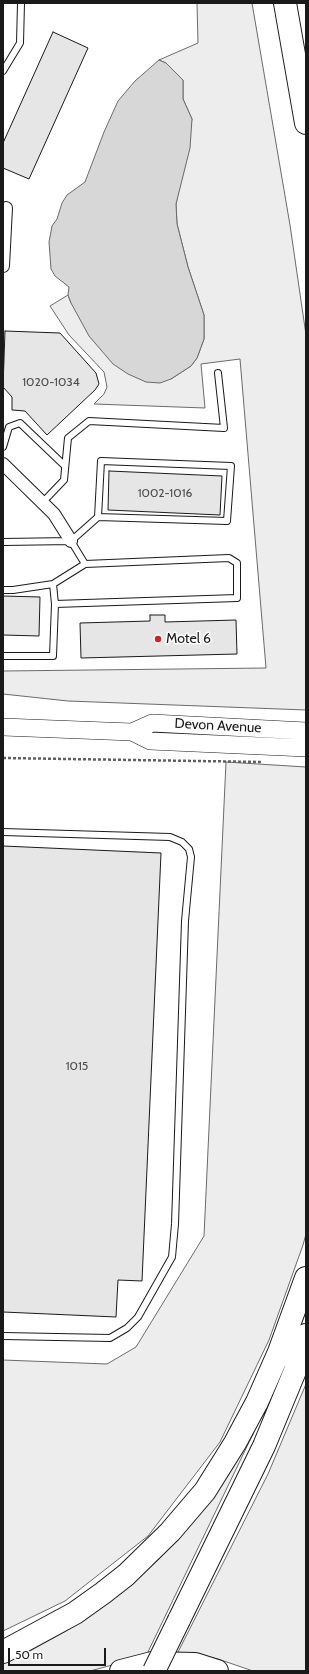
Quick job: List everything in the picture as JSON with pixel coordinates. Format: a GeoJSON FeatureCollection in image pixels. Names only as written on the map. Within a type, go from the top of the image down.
{"type":"FeatureCollection","features":[{"type":"Feature","properties":{"kind":"highway"},"geometry":{"type":"LineString","coordinates":[[285,3],[306,123]]}},
{"type":"Feature","properties":{"kind":"highway"},"geometry":{"type":"LineString","coordinates":[[3,1652],[75,1613],[126,1575],[170,1532],[205,1491],[235,1443],[257,1402],[279,1352],[306,1278]]}},
{"type":"Feature","properties":{"kind":"highway"},"geometry":{"type":"LineString","coordinates":[[154,1671],[264,1446],[295,1371],[306,1335]]}},
{"type":"Feature","properties":{"kind":"highway"},"geometry":{"type":"LineString","coordinates":[[121,1671],[152,1663],[195,1664],[217,1671]]}},
{"type":"Feature","properties":{"kind":"main road","name":"Devon Avenue"},"geometry":{"type":"LineString","coordinates":[[132,732],[152,723],[299,730]]}},
{"type":"Feature","properties":{"kind":"main road","name":"Devon Avenue"},"geometry":{"type":"LineString","coordinates":[[3,727],[132,732],[150,741],[300,747]]}},
{"type":"Feature","properties":{"kind":"street"},"geometry":{"type":"LineString","coordinates":[[3,266],[4,204]]}},
{"type":"Feature","properties":{"kind":"street"},"geometry":{"type":"LineString","coordinates":[[3,464],[54,514],[71,542]]}},
{"type":"Feature","properties":{"kind":"lane"},"geometry":{"type":"LineString","coordinates":[[3,71],[20,43],[21,3]]}},
{"type":"Feature","properties":{"kind":"lane"},"geometry":{"type":"LineString","coordinates":[[42,503],[64,480],[68,438],[89,421],[224,428],[218,373]]}},
{"type":"Feature","properties":{"kind":"lane"},"geometry":{"type":"LineString","coordinates":[[3,447],[9,427],[20,423],[65,466]]}},
{"type":"Feature","properties":{"kind":"lane"},"geometry":{"type":"LineString","coordinates":[[3,542],[71,542],[98,517],[101,461],[231,466],[227,521],[98,517]]}},
{"type":"Feature","properties":{"kind":"lane"},"geometry":{"type":"LineString","coordinates":[[71,542],[85,564]]}},
{"type":"Feature","properties":{"kind":"lane"},"geometry":{"type":"LineString","coordinates":[[3,590],[53,584],[85,564],[229,558],[237,563],[237,598],[55,604]]}},
{"type":"Feature","properties":{"kind":"lane"},"geometry":{"type":"LineString","coordinates":[[3,656],[53,656],[55,604],[53,584]]}},
{"type":"Feature","properties":{"kind":"lane"},"geometry":{"type":"LineString","coordinates":[[3,832],[170,837],[182,842],[189,849],[191,857],[185,921],[175,1224],[172,1257],[138,1317],[127,1328],[110,1338],[3,1336]]}},
{"type":"Feature","properties":{"kind":"path"},"geometry":{"type":"LineString","coordinates":[[3,758],[264,762]]}},
{"type":"Feature","properties":{"kind":"shaded area"},"geometry":{"type":"Polygon","coordinates":[[[197,3],[252,3],[290,225],[306,335],[306,710],[68,701],[3,694],[3,671],[266,668],[240,359],[201,364],[205,408],[94,404],[104,394],[107,387],[104,372],[69,335],[50,306],[68,295],[71,303],[171,379],[191,366],[197,358],[204,339],[204,315],[188,267],[177,224],[176,204],[192,119],[183,99],[183,80],[166,63],[159,60],[198,43],[197,3]]]}},
{"type":"Feature","properties":{"kind":"shaded area"},"geometry":{"type":"Polygon","coordinates":[[[159,60],[166,63],[183,80],[183,99],[192,119],[190,148],[176,204],[177,224],[188,267],[204,315],[204,339],[197,358],[191,366],[171,379],[160,383],[146,382],[128,374],[113,364],[89,336],[71,303],[68,295],[69,287],[55,276],[51,269],[49,242],[52,226],[57,219],[62,203],[67,195],[85,182],[104,132],[118,101],[135,81],[159,60]]]}},
{"type":"Feature","properties":{"kind":"shaded area"},"geometry":{"type":"Polygon","coordinates":[[[226,762],[306,767],[306,1234],[269,1340],[220,1442],[148,1536],[65,1601],[3,1631],[3,1360],[107,1364],[136,1347],[204,1236],[226,762]]]}},
{"type":"Feature","properties":{"kind":"shaded area"},"geometry":{"type":"Polygon","coordinates":[[[306,1384],[306,1671],[253,1671],[218,1659],[195,1654],[177,1654],[268,1474],[306,1384]]]}},
{"type":"Feature","properties":{"kind":"shaded area"},"geometry":{"type":"Polygon","coordinates":[[[253,1434],[146,1656],[90,1671],[3,1671],[3,1664],[19,1657],[66,1631],[117,1596],[158,1560],[191,1523],[225,1479],[253,1434]]]}},
{"type":"Feature","properties":{"kind":"building"},"geometry":{"type":"Polygon","coordinates":[[[53,32],[88,48],[29,179],[3,168],[3,143],[53,32]]]}},
{"type":"Feature","properties":{"kind":"building"},"geometry":{"type":"Polygon","coordinates":[[[5,331],[60,333],[96,373],[99,384],[95,390],[47,435],[25,411],[12,410],[12,397],[3,387],[5,331]]]}},
{"type":"Feature","properties":{"kind":"building"},"geometry":{"type":"Polygon","coordinates":[[[109,471],[222,476],[220,515],[108,510],[109,471]]]}},
{"type":"Feature","properties":{"kind":"building"},"geometry":{"type":"Polygon","coordinates":[[[3,596],[40,597],[39,636],[3,635],[3,596]]]}},
{"type":"Feature","properties":{"kind":"building","name":"Motel 6"},"geometry":{"type":"Polygon","coordinates":[[[150,615],[165,615],[165,622],[236,620],[237,654],[81,658],[80,623],[150,621],[150,615]]]}},
{"type":"Feature","properties":{"kind":"building"},"geometry":{"type":"Polygon","coordinates":[[[3,846],[161,853],[142,1281],[118,1280],[116,1317],[3,1312],[3,846]]]}},
{"type":"Feature","properties":{"kind":"place","name":"Motel 6"},"geometry":{"type":"Point","coordinates":[158,639]}}]}
